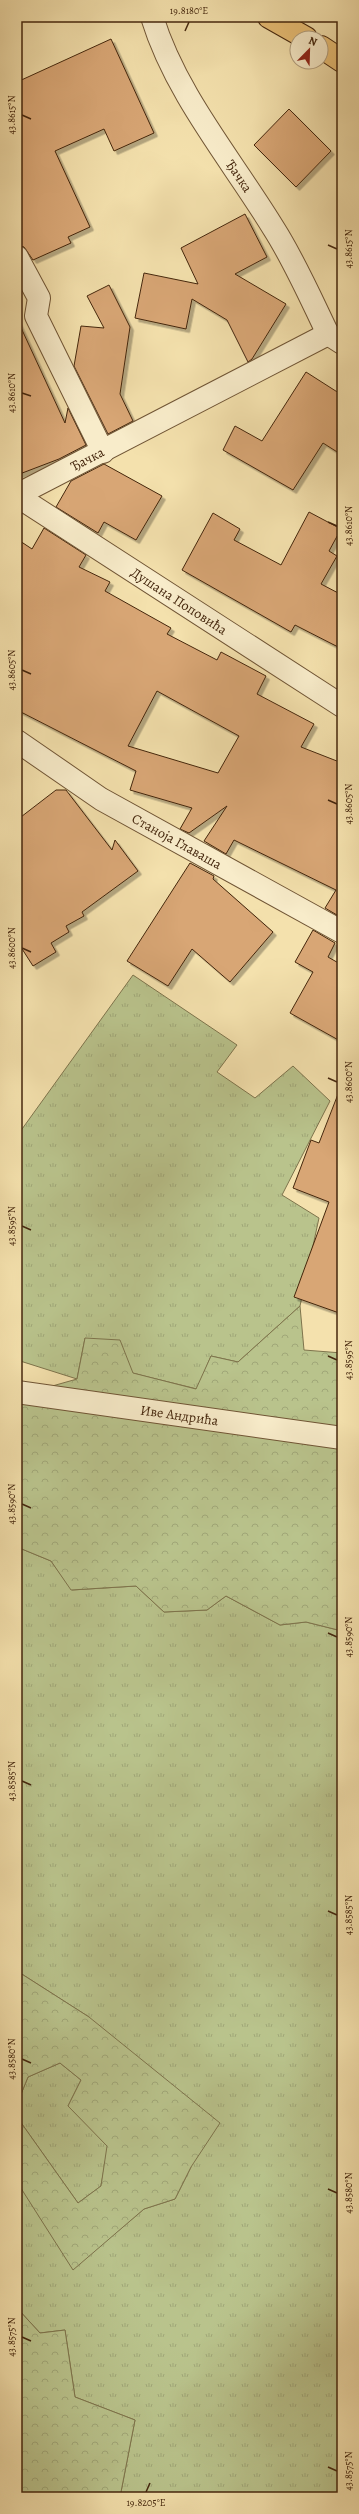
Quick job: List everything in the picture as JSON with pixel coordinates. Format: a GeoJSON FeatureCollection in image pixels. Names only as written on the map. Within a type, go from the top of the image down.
{"type":"FeatureCollection","features":[{"type":"Feature","properties":{"kind":"main road"},"geometry":{"type":"LineString","coordinates":[[269,17],[292,30]]}},
{"type":"Feature","properties":{"kind":"main road"},"geometry":{"type":"LineString","coordinates":[[329,52],[342,61]]}},
{"type":"Feature","properties":{"kind":"street","name":"Ђачка"},"geometry":{"type":"LineString","coordinates":[[17,496],[335,338],[275,229],[178,78],[158,37],[152,17]]}},
{"type":"Feature","properties":{"kind":"street"},"geometry":{"type":"LineString","coordinates":[[17,257],[39,298],[36,316],[103,452]]}},
{"type":"Feature","properties":{"kind":"street","name":"Душана Поповића"},"geometry":{"type":"LineString","coordinates":[[17,496],[342,706]]}},
{"type":"Feature","properties":{"kind":"street","name":"Станоја Главаша"},"geometry":{"type":"LineString","coordinates":[[18,742],[101,799],[342,932]]}},
{"type":"Feature","properties":{"kind":"street","name":"Иве Андрића"},"geometry":{"type":"LineString","coordinates":[[17,1392],[342,1438]]}},
{"type":"Feature","properties":{"kind":"green space"},"geometry":{"type":"Polygon","coordinates":[[[133,975],[237,1045],[217,1072],[255,1098],[293,1066],[330,1101],[282,1195],[319,1218],[300,1306],[238,1362],[211,1356],[197,1389],[132,1373],[85,1338],[77,1379],[17,1360],[17,1136],[133,975]]]}},
{"type":"Feature","properties":{"kind":"green space"},"geometry":{"type":"Polygon","coordinates":[[[300,1306],[304,1350],[342,1353],[342,1631],[306,1622],[280,1625],[226,1596],[207,1610],[164,1612],[136,1586],[71,1590],[51,1561],[17,1547],[17,1396],[77,1379],[85,1338],[120,1340],[133,1373],[196,1389],[211,1356],[238,1362],[300,1306]]]}},
{"type":"Feature","properties":{"kind":"green space"},"geometry":{"type":"Polygon","coordinates":[[[17,1547],[51,1561],[72,1590],[136,1586],[164,1612],[207,1610],[226,1596],[280,1625],[306,1622],[342,1631],[342,2497],[120,2497],[135,2420],[75,2397],[65,2330],[40,2333],[17,2308],[17,2179],[73,2269],[144,2209],[175,2199],[191,2167],[89,2017],[17,1971],[17,1547]]]}},
{"type":"Feature","properties":{"kind":"green space"},"geometry":{"type":"Polygon","coordinates":[[[17,1971],[89,2017],[220,2123],[191,2167],[175,2199],[144,2209],[73,2270],[17,2182],[17,2117],[78,2203],[101,2186],[107,2146],[68,2106],[81,2080],[60,2063],[28,2077],[17,2104],[17,1971]]]}},
{"type":"Feature","properties":{"kind":"green space"},"geometry":{"type":"Polygon","coordinates":[[[60,2063],[81,2080],[68,2106],[108,2146],[101,2186],[78,2203],[17,2117],[17,2104],[28,2077],[60,2063]]]}},
{"type":"Feature","properties":{"kind":"green space"},"geometry":{"type":"Polygon","coordinates":[[[17,2308],[40,2333],[65,2330],[75,2397],[135,2420],[120,2497],[17,2497],[17,2308]]]}},
{"type":"Feature","properties":{"kind":"building"},"geometry":{"type":"Polygon","coordinates":[[[111,39],[154,133],[114,151],[104,129],[55,151],[90,227],[68,237],[71,243],[33,260],[24,247],[17,245],[17,82],[111,39]]]}},
{"type":"Feature","properties":{"kind":"building"},"geometry":{"type":"Polygon","coordinates":[[[289,109],[331,151],[296,187],[254,145],[289,109]]]}},
{"type":"Feature","properties":{"kind":"building"},"geometry":{"type":"Polygon","coordinates":[[[245,214],[267,257],[235,274],[286,304],[252,359],[248,362],[227,320],[192,299],[186,329],[135,318],[144,273],[198,284],[181,248],[245,214]]]}},
{"type":"Feature","properties":{"kind":"building"},"geometry":{"type":"Polygon","coordinates":[[[109,285],[130,327],[120,394],[133,421],[108,434],[74,366],[81,326],[104,328],[87,296],[109,285]]]}},
{"type":"Feature","properties":{"kind":"building"},"geometry":{"type":"Polygon","coordinates":[[[17,319],[65,423],[68,408],[86,445],[59,459],[17,475],[17,319]]]}},
{"type":"Feature","properties":{"kind":"building"},"geometry":{"type":"Polygon","coordinates":[[[306,372],[342,395],[342,455],[323,443],[293,490],[223,450],[235,426],[262,441],[306,372]]]}},
{"type":"Feature","properties":{"kind":"building"},"geometry":{"type":"Polygon","coordinates":[[[104,464],[162,496],[136,540],[104,522],[98,533],[56,507],[71,481],[104,464]]]}},
{"type":"Feature","properties":{"kind":"building"},"geometry":{"type":"Polygon","coordinates":[[[309,512],[341,529],[329,551],[337,556],[321,584],[342,595],[342,649],[295,625],[291,632],[182,570],[213,513],[240,529],[234,540],[281,565],[309,512]]]}},
{"type":"Feature","properties":{"kind":"building"},"geometry":{"type":"Polygon","coordinates":[[[44,528],[86,555],[79,567],[110,582],[105,591],[171,628],[167,634],[217,660],[221,652],[266,676],[257,694],[314,724],[301,747],[342,763],[342,918],[325,908],[336,890],[234,840],[226,854],[204,841],[227,806],[189,833],[180,829],[192,808],[130,790],[136,771],[17,710],[17,539],[32,549],[44,528]],[[157,691],[128,746],[218,773],[239,736],[157,691]]]}},
{"type":"Feature","properties":{"kind":"building"},"geometry":{"type":"Polygon","coordinates":[[[56,790],[66,790],[112,850],[115,840],[138,871],[82,912],[84,916],[66,926],[69,932],[51,943],[56,952],[33,966],[17,941],[17,820],[56,790]]]}},
{"type":"Feature","properties":{"kind":"building"},"geometry":{"type":"Polygon","coordinates":[[[190,863],[214,876],[213,879],[273,932],[230,982],[192,949],[168,986],[127,961],[190,863]]]}},
{"type":"Feature","properties":{"kind":"building"},"geometry":{"type":"Polygon","coordinates":[[[313,930],[335,943],[328,957],[342,965],[342,1042],[290,1013],[313,972],[295,962],[313,930]]]}},
{"type":"Feature","properties":{"kind":"building"},"geometry":{"type":"Polygon","coordinates":[[[340,1089],[342,1089],[342,1314],[294,1297],[329,1202],[293,1188],[311,1140],[319,1143],[340,1089]]]}}]}
